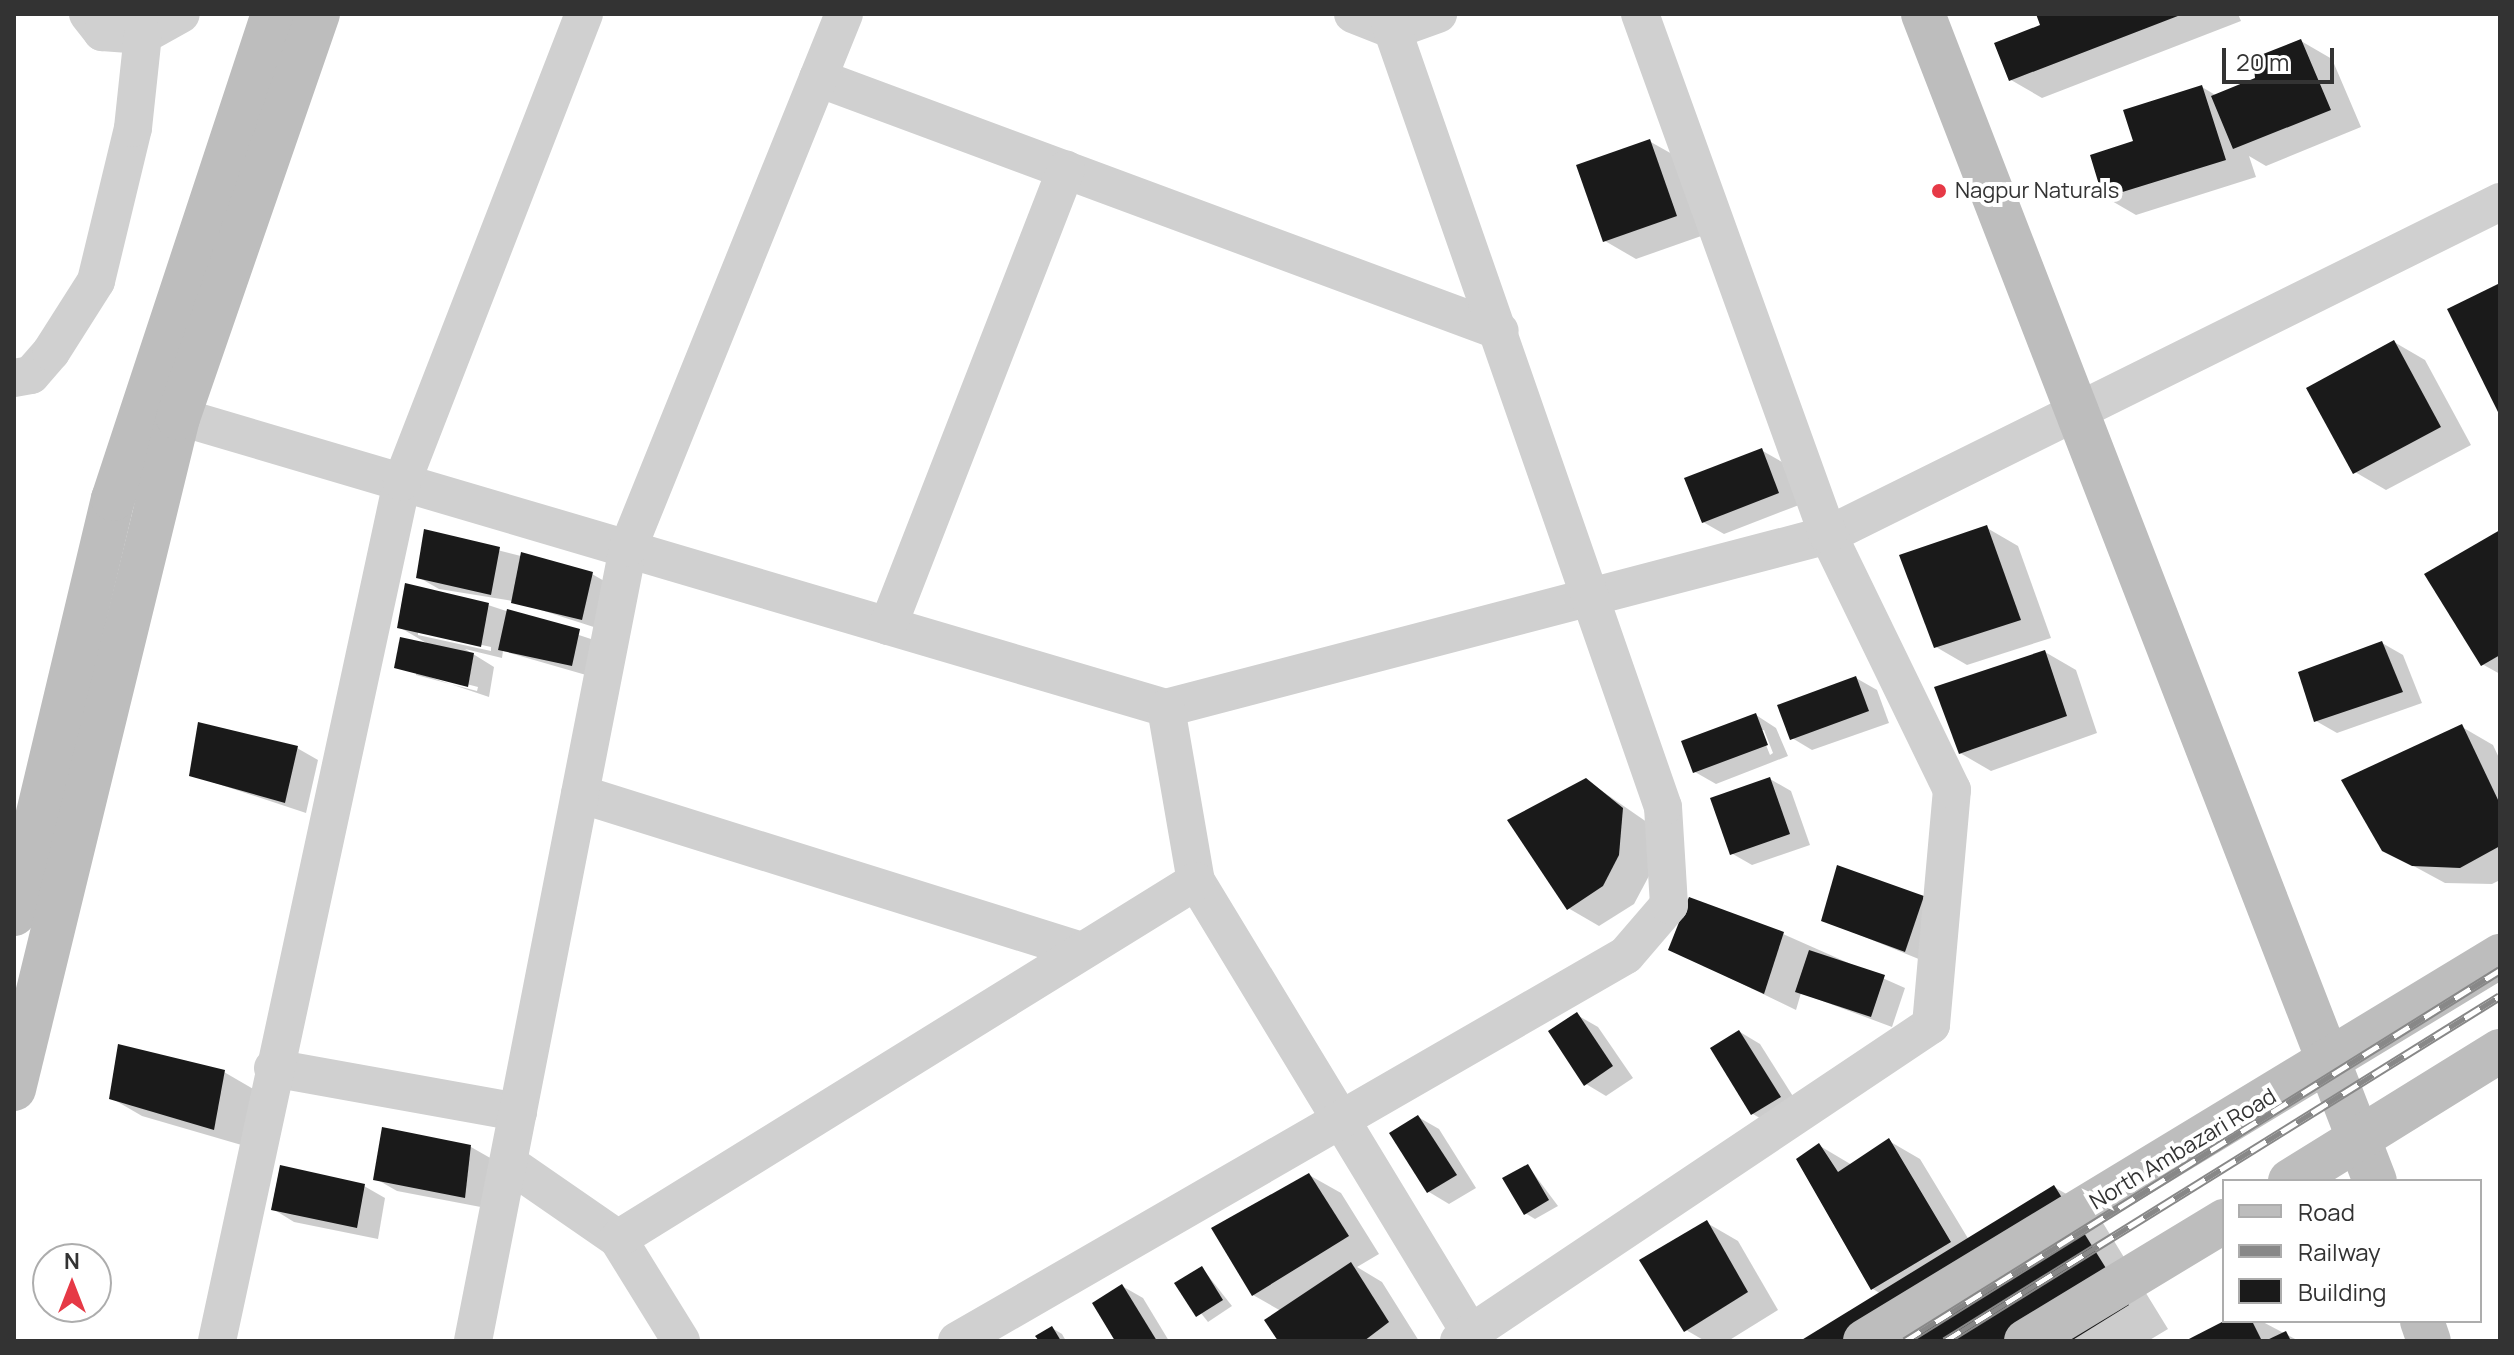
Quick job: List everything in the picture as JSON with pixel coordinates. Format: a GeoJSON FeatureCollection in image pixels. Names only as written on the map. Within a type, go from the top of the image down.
{"type":"FeatureCollection","features":[{"type":"Feature","properties":{"kind":"street"},"geometry":{"type":"LineString","coordinates":[[88,14],[102,32],[143,35],[181,14]]}},
{"type":"Feature","properties":{"kind":"street"},"geometry":{"type":"LineString","coordinates":[[14,914],[273,14]]}},
{"type":"Feature","properties":{"kind":"street"},"geometry":{"type":"LineString","coordinates":[[14,1089],[159,412],[318,14]]}},
{"type":"Feature","properties":{"kind":"street"},"geometry":{"type":"LineString","coordinates":[[217,1341],[273,1068],[402,482],[584,14]]}},
{"type":"Feature","properties":{"kind":"street"},"geometry":{"type":"LineString","coordinates":[[473,1341],[628,548],[844,14]]}},
{"type":"Feature","properties":{"kind":"street"},"geometry":{"type":"LineString","coordinates":[[1353,14],[1390,22],[1438,14]]}},
{"type":"Feature","properties":{"kind":"street"},"geometry":{"type":"LineString","coordinates":[[1166,708],[1196,881],[1468,1338],[1931,1025],[1952,790],[1828,535],[1640,14]]}},
{"type":"Feature","properties":{"kind":"street"},"geometry":{"type":"LineString","coordinates":[[1923,14],[2374,1179]]}},
{"type":"Feature","properties":{"kind":"street"},"geometry":{"type":"LineString","coordinates":[[957,1341],[1338,1115],[1626,955],[1669,905],[1663,807],[1595,595],[1390,22]]}},
{"type":"Feature","properties":{"kind":"street"},"geometry":{"type":"LineString","coordinates":[[14,378],[31,375],[51,352],[96,281],[133,128],[143,35]]}},
{"type":"Feature","properties":{"kind":"street"},"geometry":{"type":"LineString","coordinates":[[818,78],[1500,331]]}},
{"type":"Feature","properties":{"kind":"street"},"geometry":{"type":"LineString","coordinates":[[888,626],[1066,170]]}},
{"type":"Feature","properties":{"kind":"street"},"geometry":{"type":"LineString","coordinates":[[159,412],[1166,708],[1828,535],[2500,202]]}},
{"type":"Feature","properties":{"kind":"street"},"geometry":{"type":"LineString","coordinates":[[580,794],[1082,951]]}},
{"type":"Feature","properties":{"kind":"street"},"geometry":{"type":"LineString","coordinates":[[618,1239],[1196,881]]}},
{"type":"Feature","properties":{"kind":"street","name":"North Ambazari Road"},"geometry":{"type":"LineString","coordinates":[[1865,1341],[2500,956]]}},
{"type":"Feature","properties":{"kind":"street"},"geometry":{"type":"LineString","coordinates":[[2293,1179],[2500,1051]]}},
{"type":"Feature","properties":{"kind":"street"},"geometry":{"type":"LineString","coordinates":[[273,1068],[518,1112]]}},
{"type":"Feature","properties":{"kind":"street"},"geometry":{"type":"LineString","coordinates":[[508,1163],[618,1239],[681,1341]]}},
{"type":"Feature","properties":{"kind":"street"},"geometry":{"type":"LineString","coordinates":[[2026,1341],[2222,1222]]}},
{"type":"Feature","properties":{"kind":"building"},"geometry":{"type":"Polygon","coordinates":[[[2036,14],[2183,14],[2009,81],[1994,43],[2040,25],[2036,14]]]}},
{"type":"Feature","properties":{"kind":"building"},"geometry":{"type":"Polygon","coordinates":[[[2301,39],[2331,110],[2233,149],[2211,96],[2255,78],[2253,58],[2301,39]]]}},
{"type":"Feature","properties":{"kind":"building"},"geometry":{"type":"Polygon","coordinates":[[[2202,85],[2226,160],[2103,198],[2090,155],[2133,141],[2123,110],[2202,85]]]}},
{"type":"Feature","properties":{"kind":"building"},"geometry":{"type":"Polygon","coordinates":[[[1650,139],[1677,216],[1603,242],[1576,165],[1650,139]]]}},
{"type":"Feature","properties":{"kind":"building"},"geometry":{"type":"Polygon","coordinates":[[[2500,283],[2500,416],[2447,309],[2500,283]]]}},
{"type":"Feature","properties":{"kind":"building"},"geometry":{"type":"Polygon","coordinates":[[[2394,340],[2441,427],[2353,474],[2306,388],[2394,340]]]}},
{"type":"Feature","properties":{"kind":"building"},"geometry":{"type":"Polygon","coordinates":[[[1762,448],[1779,493],[1702,523],[1684,478],[1762,448]]]}},
{"type":"Feature","properties":{"kind":"building"},"geometry":{"type":"Polygon","coordinates":[[[1987,525],[2021,620],[1934,648],[1899,555],[1987,525]]]}},
{"type":"Feature","properties":{"kind":"building"},"geometry":{"type":"Polygon","coordinates":[[[424,529],[500,547],[491,595],[416,578],[424,529]]]}},
{"type":"Feature","properties":{"kind":"building"},"geometry":{"type":"Polygon","coordinates":[[[2500,530],[2500,655],[2481,666],[2424,574],[2500,530]]]}},
{"type":"Feature","properties":{"kind":"building"},"geometry":{"type":"Polygon","coordinates":[[[521,552],[593,572],[582,620],[511,603],[521,552]]]}},
{"type":"Feature","properties":{"kind":"building"},"geometry":{"type":"Polygon","coordinates":[[[405,583],[489,603],[481,647],[397,628],[405,583]]]}},
{"type":"Feature","properties":{"kind":"building"},"geometry":{"type":"Polygon","coordinates":[[[507,609],[580,629],[572,666],[498,650],[507,609]]]}},
{"type":"Feature","properties":{"kind":"building"},"geometry":{"type":"Polygon","coordinates":[[[400,637],[474,653],[468,687],[394,668],[400,637]]]}},
{"type":"Feature","properties":{"kind":"building"},"geometry":{"type":"Polygon","coordinates":[[[2382,641],[2403,692],[2314,722],[2298,672],[2382,641]]]}},
{"type":"Feature","properties":{"kind":"building"},"geometry":{"type":"Polygon","coordinates":[[[2045,650],[2067,716],[1959,754],[1934,687],[2045,650]]]}},
{"type":"Feature","properties":{"kind":"building"},"geometry":{"type":"Polygon","coordinates":[[[1856,676],[1869,711],[1790,740],[1777,705],[1856,676]]]}},
{"type":"Feature","properties":{"kind":"building"},"geometry":{"type":"Polygon","coordinates":[[[1756,713],[1768,745],[1693,773],[1681,741],[1756,713]]]}},
{"type":"Feature","properties":{"kind":"building"},"geometry":{"type":"Polygon","coordinates":[[[198,722],[298,746],[285,803],[189,776],[198,722]]]}},
{"type":"Feature","properties":{"kind":"building"},"geometry":{"type":"Polygon","coordinates":[[[2462,724],[2500,804],[2500,846],[2460,868],[2412,866],[2382,851],[2341,780],[2462,724]]]}},
{"type":"Feature","properties":{"kind":"building"},"geometry":{"type":"Polygon","coordinates":[[[1770,777],[1790,834],[1730,855],[1710,798],[1770,777]]]}},
{"type":"Feature","properties":{"kind":"building"},"geometry":{"type":"Polygon","coordinates":[[[1586,778],[1623,808],[1619,855],[1603,886],[1567,910],[1507,820],[1586,778]]]}},
{"type":"Feature","properties":{"kind":"building"},"geometry":{"type":"Polygon","coordinates":[[[1837,865],[1924,896],[1905,952],[1821,921],[1837,865]]]}},
{"type":"Feature","properties":{"kind":"building"},"geometry":{"type":"Polygon","coordinates":[[[1689,897],[1784,932],[1764,994],[1668,950],[1689,897]]]}},
{"type":"Feature","properties":{"kind":"building"},"geometry":{"type":"Polygon","coordinates":[[[1809,950],[1885,975],[1871,1017],[1795,992],[1809,950]]]}},
{"type":"Feature","properties":{"kind":"building"},"geometry":{"type":"Polygon","coordinates":[[[1577,1012],[1613,1066],[1584,1086],[1548,1031],[1577,1012]]]}},
{"type":"Feature","properties":{"kind":"building"},"geometry":{"type":"Polygon","coordinates":[[[1739,1030],[1781,1097],[1751,1115],[1710,1048],[1739,1030]]]}},
{"type":"Feature","properties":{"kind":"building"},"geometry":{"type":"Polygon","coordinates":[[[118,1044],[225,1070],[214,1130],[109,1099],[118,1044]]]}},
{"type":"Feature","properties":{"kind":"building"},"geometry":{"type":"Polygon","coordinates":[[[1418,1115],[1457,1175],[1427,1193],[1389,1133],[1418,1115]]]}},
{"type":"Feature","properties":{"kind":"building"},"geometry":{"type":"Polygon","coordinates":[[[382,1127],[471,1145],[465,1198],[373,1180],[382,1127]]]}},
{"type":"Feature","properties":{"kind":"building"},"geometry":{"type":"Polygon","coordinates":[[[1889,1138],[1951,1242],[1871,1290],[1796,1159],[1819,1143],[1838,1172],[1889,1138]]]}},
{"type":"Feature","properties":{"kind":"building"},"geometry":{"type":"Polygon","coordinates":[[[1528,1164],[1549,1200],[1524,1215],[1502,1178],[1528,1164]]]}},
{"type":"Feature","properties":{"kind":"building"},"geometry":{"type":"Polygon","coordinates":[[[280,1165],[365,1184],[357,1228],[271,1210],[280,1165]]]}},
{"type":"Feature","properties":{"kind":"building"},"geometry":{"type":"Polygon","coordinates":[[[1309,1173],[1349,1236],[1252,1296],[1211,1228],[1309,1173]]]}},
{"type":"Feature","properties":{"kind":"building"},"geometry":{"type":"Polygon","coordinates":[[[2054,1185],[2129,1305],[2071,1341],[1800,1341],[2054,1185]]]}},
{"type":"Feature","properties":{"kind":"building"},"geometry":{"type":"Polygon","coordinates":[[[1707,1220],[1748,1292],[1684,1332],[1639,1260],[1707,1220]]]}},
{"type":"Feature","properties":{"kind":"building"},"geometry":{"type":"Polygon","coordinates":[[[1351,1262],[1389,1322],[1364,1341],[1278,1341],[1264,1320],[1351,1262]]]}},
{"type":"Feature","properties":{"kind":"building"},"geometry":{"type":"Polygon","coordinates":[[[1202,1266],[1223,1300],[1196,1317],[1174,1283],[1202,1266]]]}},
{"type":"Feature","properties":{"kind":"building"},"geometry":{"type":"Polygon","coordinates":[[[1122,1284],[1157,1341],[1115,1341],[1092,1303],[1122,1284]]]}},
{"type":"Feature","properties":{"kind":"building"},"geometry":{"type":"Polygon","coordinates":[[[2222,1322],[2253,1323],[2262,1341],[2185,1341],[2222,1322]]]}},
{"type":"Feature","properties":{"kind":"building"},"geometry":{"type":"Polygon","coordinates":[[[1052,1326],[1061,1341],[1039,1341],[1035,1336],[1052,1326]]]}},
{"type":"Feature","properties":{"kind":"building"},"geometry":{"type":"Polygon","coordinates":[[[2286,1331],[2291,1341],[2265,1341],[2286,1331]]]}},
{"type":"Feature","properties":{"kind":"railway"},"geometry":{"type":"LineString","coordinates":[[1905,1341],[2500,970]]}},
{"type":"Feature","properties":{"kind":"railway"},"geometry":{"type":"LineString","coordinates":[[1945,1341],[2500,996]]}},
{"type":"Feature","properties":{"kind":"place","name":"Nagpur Naturals"},"geometry":{"type":"Point","coordinates":[1939,191]}}]}
